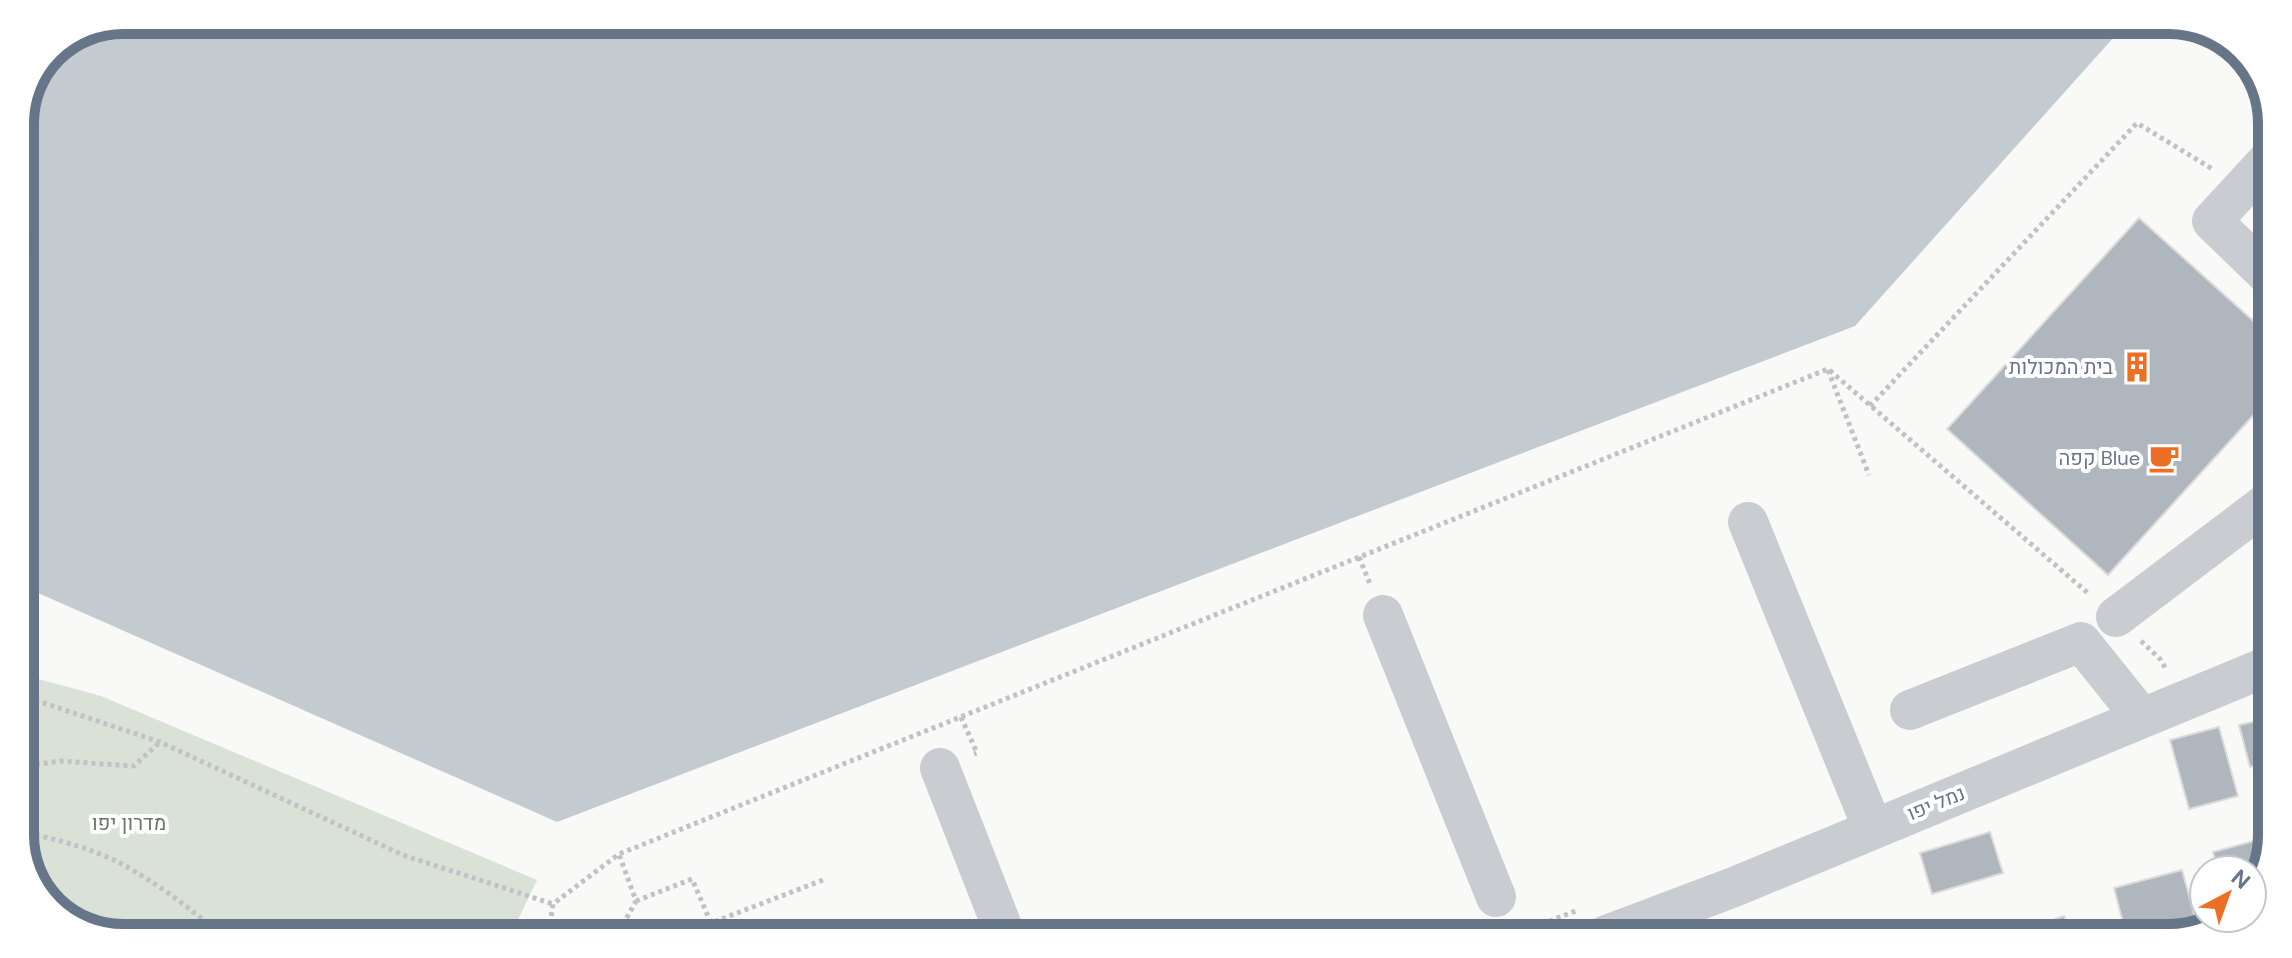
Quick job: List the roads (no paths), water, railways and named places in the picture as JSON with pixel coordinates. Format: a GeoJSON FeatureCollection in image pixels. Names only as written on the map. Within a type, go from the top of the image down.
{"type":"FeatureCollection","features":[{"type":"Feature","properties":{"kind":"street"},"geometry":{"type":"LineString","coordinates":[[2258,171],[2212,221],[2258,265]]}},
{"type":"Feature","properties":{"kind":"street"},"geometry":{"type":"LineString","coordinates":[[2116,617],[2258,510]]}},
{"type":"Feature","properties":{"kind":"street"},"geometry":{"type":"LineString","coordinates":[[1748,522],[1873,829]]}},
{"type":"Feature","properties":{"kind":"street"},"geometry":{"type":"LineString","coordinates":[[1383,615],[1496,897]]}},
{"type":"Feature","properties":{"kind":"street"},"geometry":{"type":"LineString","coordinates":[[1910,710],[2081,642],[2142,718]]}},
{"type":"Feature","properties":{"kind":"street","name":"נמל יפו"},"geometry":{"type":"LineString","coordinates":[[1636,924],[1734,887],[2258,670]]}},
{"type":"Feature","properties":{"kind":"street"},"geometry":{"type":"LineString","coordinates":[[940,768],[1001,924]]}},
{"type":"Feature","properties":{"kind":"place","name":"בית המכולות"},"geometry":{"type":"Point","coordinates":[2137,367]}},
{"type":"Feature","properties":{"kind":"place","name":"קפה Blue"},"geometry":{"type":"Point","coordinates":[2164,458]}},
{"type":"Feature","properties":{"kind":"park label","name":"מדרון יפו"},"geometry":{"type":"Point","coordinates":[129,823]}}]}
